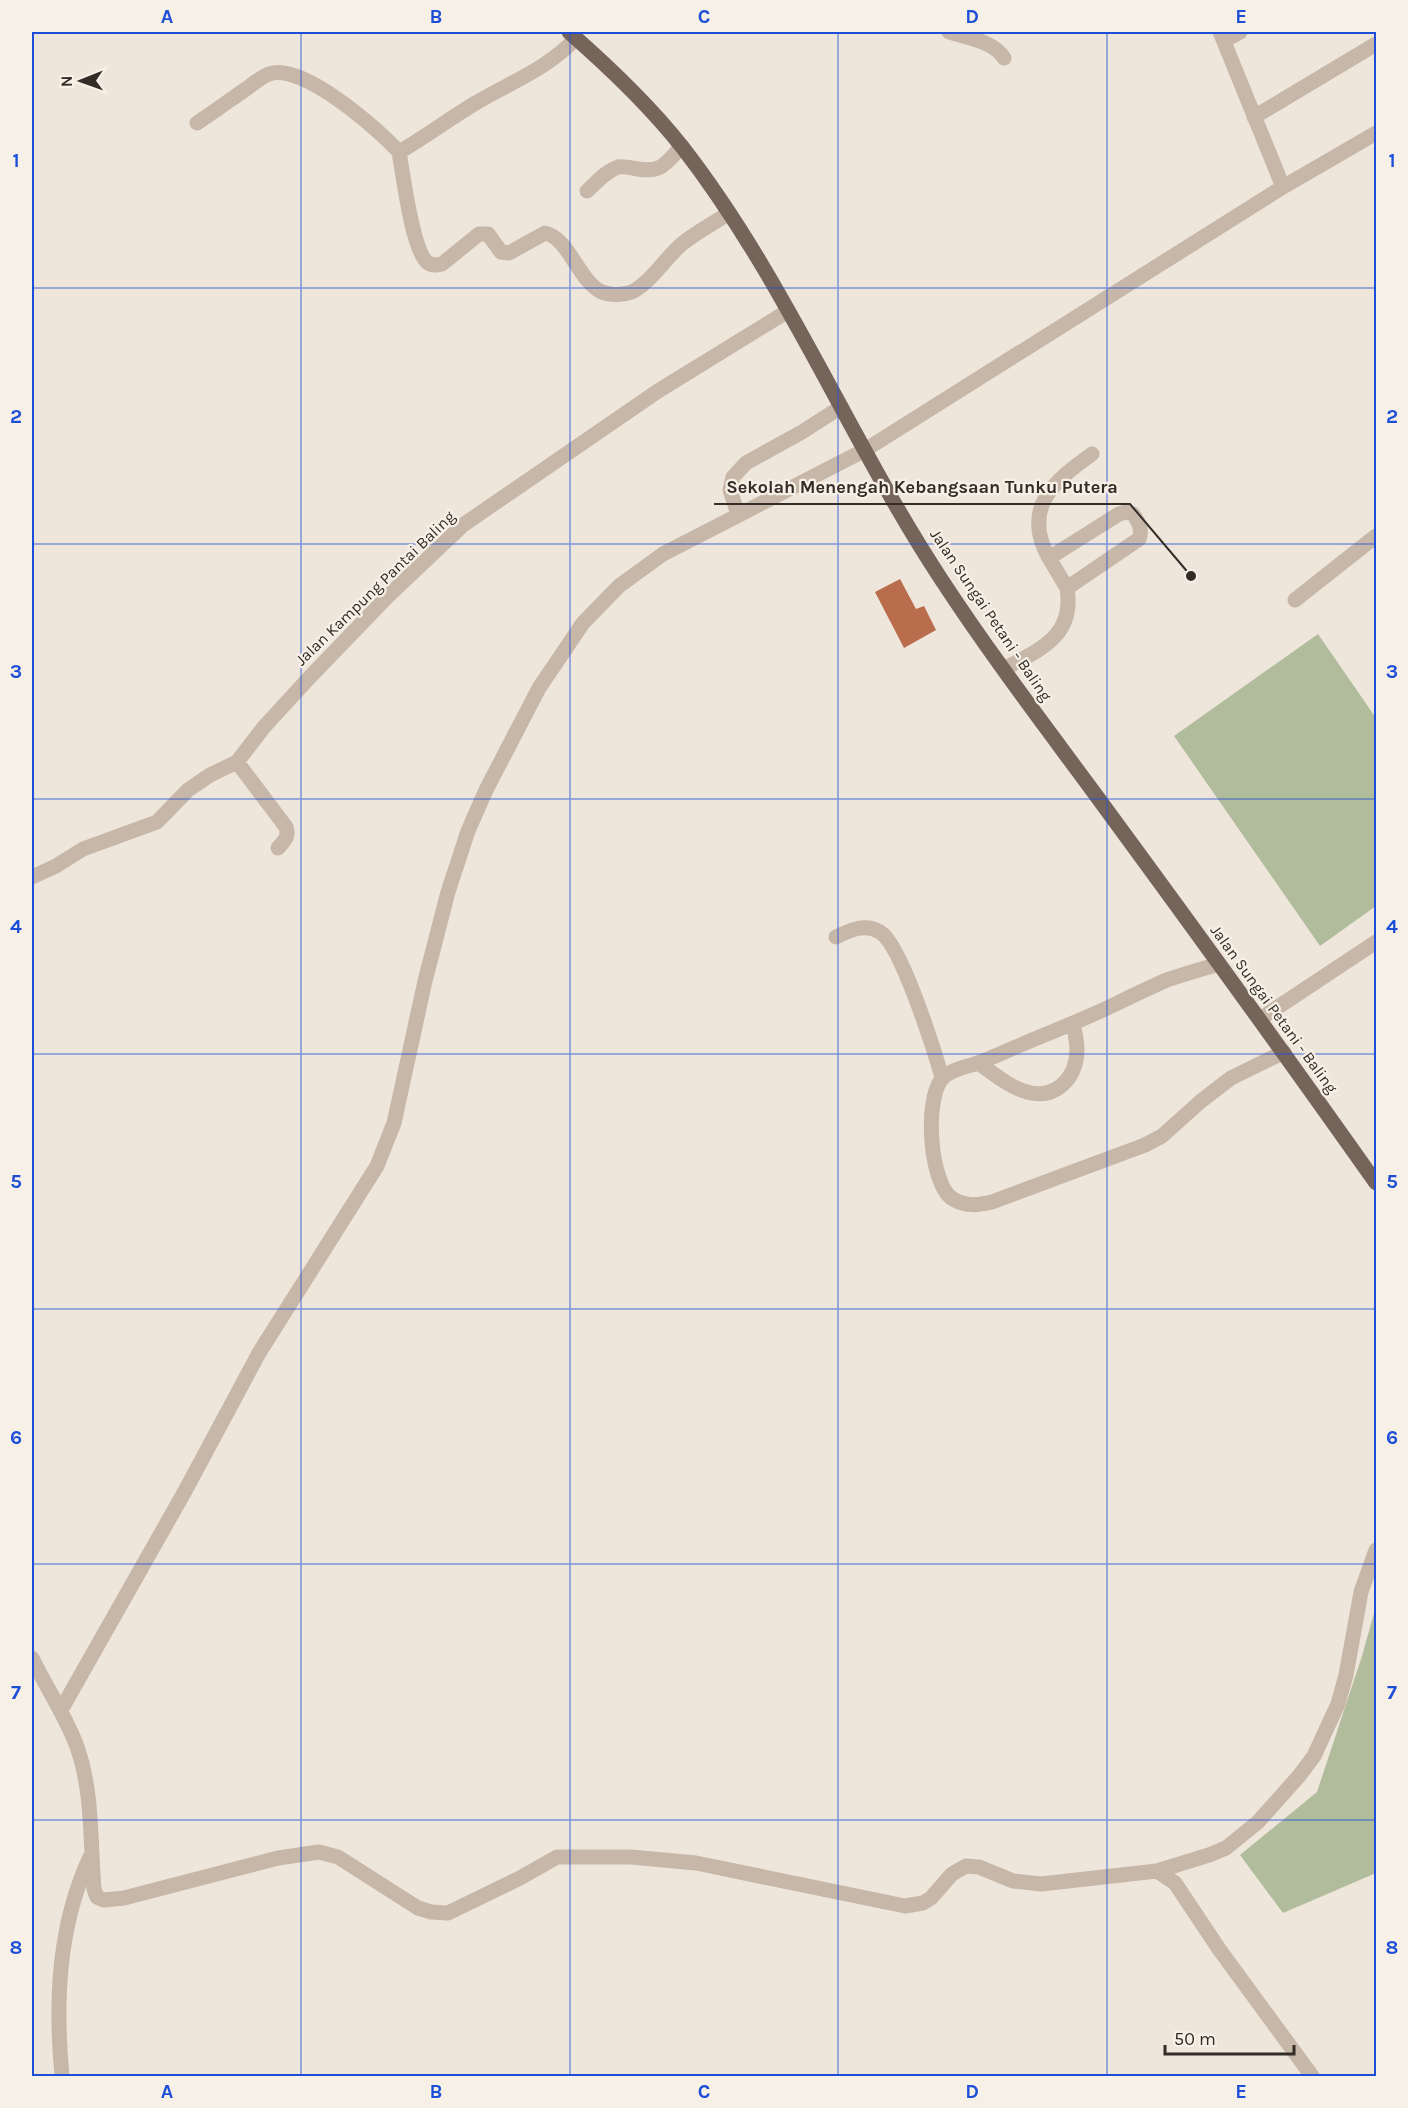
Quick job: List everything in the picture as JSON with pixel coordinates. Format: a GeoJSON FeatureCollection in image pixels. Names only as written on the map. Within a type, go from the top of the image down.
{"type":"FeatureCollection","features":[{"type":"Feature","properties":{"kind":"main road","name":"Jalan Sungai Petani - Baling"},"geometry":{"type":"LineString","coordinates":[[573,35],[631,90],[682,146],[729,213],[788,311],[865,450],[941,579],[1377,1183]]}},
{"type":"Feature","properties":{"kind":"street"},"geometry":{"type":"LineString","coordinates":[[949,32],[993,46],[1004,58]]}},
{"type":"Feature","properties":{"kind":"street"},"geometry":{"type":"LineString","coordinates":[[1240,32],[1222,36],[1283,187]]}},
{"type":"Feature","properties":{"kind":"street"},"geometry":{"type":"LineString","coordinates":[[399,152],[452,117],[543,65],[568,47],[573,35]]}},
{"type":"Feature","properties":{"kind":"street"},"geometry":{"type":"LineString","coordinates":[[1254,117],[1377,44]]}},
{"type":"Feature","properties":{"kind":"street"},"geometry":{"type":"LineString","coordinates":[[197,123],[267,74],[285,73],[312,84],[339,100],[366,121],[399,152],[409,208],[422,255],[427,262],[442,264],[479,234],[488,234],[501,252],[510,253],[545,233],[558,242],[599,291],[613,295],[637,290],[682,244],[729,213]]}},
{"type":"Feature","properties":{"kind":"street"},"geometry":{"type":"LineString","coordinates":[[61,1710],[260,1353],[366,1185],[386,1148],[394,1123],[425,981],[448,892],[468,831],[491,780],[539,688],[583,623],[620,586],[663,554],[865,450],[1283,187],[1377,133]]}},
{"type":"Feature","properties":{"kind":"street"},"geometry":{"type":"LineString","coordinates":[[587,191],[610,171],[619,167],[657,170],[682,146]]}},
{"type":"Feature","properties":{"kind":"street","name":"Jalan Kampung Pantai Baling"},"geometry":{"type":"LineString","coordinates":[[32,877],[56,866],[83,849],[157,822],[188,790],[210,775],[237,762],[264,727],[388,596],[463,525],[658,391],[788,311]]}},
{"type":"Feature","properties":{"kind":"street"},"geometry":{"type":"LineString","coordinates":[[738,514],[730,483],[739,470],[746,463],[841,407]]}},
{"type":"Feature","properties":{"kind":"street"},"geometry":{"type":"LineString","coordinates":[[1004,669],[1038,649],[1063,627],[1069,609],[1067,588],[1044,549],[1040,510],[1053,484],[1092,454]]}},
{"type":"Feature","properties":{"kind":"street"},"geometry":{"type":"LineString","coordinates":[[1049,558],[1119,514],[1126,512],[1132,514],[1137,520],[1141,534],[1139,538],[1067,588]]}},
{"type":"Feature","properties":{"kind":"street"},"geometry":{"type":"LineString","coordinates":[[1294,600],[1377,536]]}},
{"type":"Feature","properties":{"kind":"street"},"geometry":{"type":"LineString","coordinates":[[237,762],[286,827],[288,834],[278,848]]}},
{"type":"Feature","properties":{"kind":"street"},"geometry":{"type":"LineString","coordinates":[[836,937],[851,929],[870,927],[882,933],[891,943],[923,1016],[942,1077]]}},
{"type":"Feature","properties":{"kind":"street"},"geometry":{"type":"LineString","coordinates":[[1260,1019],[1377,942]]}},
{"type":"Feature","properties":{"kind":"street"},"geometry":{"type":"LineString","coordinates":[[1219,964],[1169,980],[1073,1023],[942,1077],[935,1086],[932,1105],[934,1158],[941,1185],[953,1199],[978,1205],[1117,1157],[1145,1145],[1174,1127],[1201,1101],[1231,1078],[1284,1052]]}},
{"type":"Feature","properties":{"kind":"street"},"geometry":{"type":"LineString","coordinates":[[978,1063],[1025,1091],[1037,1094],[1059,1089],[1068,1081],[1077,1059],[1073,1023]]}},
{"type":"Feature","properties":{"kind":"street"},"geometry":{"type":"LineString","coordinates":[[32,1658],[61,1710],[77,1745],[89,1805],[95,1893],[104,1900],[124,1898],[278,1858],[319,1852],[338,1857],[418,1908],[431,1912],[448,1912],[510,1883],[557,1857],[631,1857],[696,1863],[905,1906],[923,1903],[931,1898],[952,1874],[966,1866],[979,1867],[1013,1881],[1041,1884],[1157,1871],[1226,1848],[1239,1839],[1258,1822],[1314,1756],[1338,1704],[1346,1675],[1360,1592],[1377,1550]]}},
{"type":"Feature","properties":{"kind":"street"},"geometry":{"type":"LineString","coordinates":[[62,2076],[58,2008],[62,1955],[73,1898],[91,1854]]}},
{"type":"Feature","properties":{"kind":"street"},"geometry":{"type":"LineString","coordinates":[[1157,1871],[1175,1883],[1219,1949],[1312,2076]]}},
{"type":"Feature","properties":{"kind":"green space"},"geometry":{"type":"Polygon","coordinates":[[[1318,634],[1376,718],[1376,906],[1320,946],[1174,736],[1318,634]]]}},
{"type":"Feature","properties":{"kind":"green space"},"geometry":{"type":"Polygon","coordinates":[[[1376,1606],[1376,1873],[1283,1913],[1240,1855],[1317,1792],[1376,1606]]]}},
{"type":"Feature","properties":{"kind":"building"},"geometry":{"type":"Polygon","coordinates":[[[900,579],[916,609],[924,606],[936,630],[904,648],[875,592],[900,579]]]}},
{"type":"Feature","properties":{"kind":"place","name":"Sekolah Menengah Kebangsaan Tunku Putera"},"geometry":{"type":"Point","coordinates":[1191,576]}}]}
